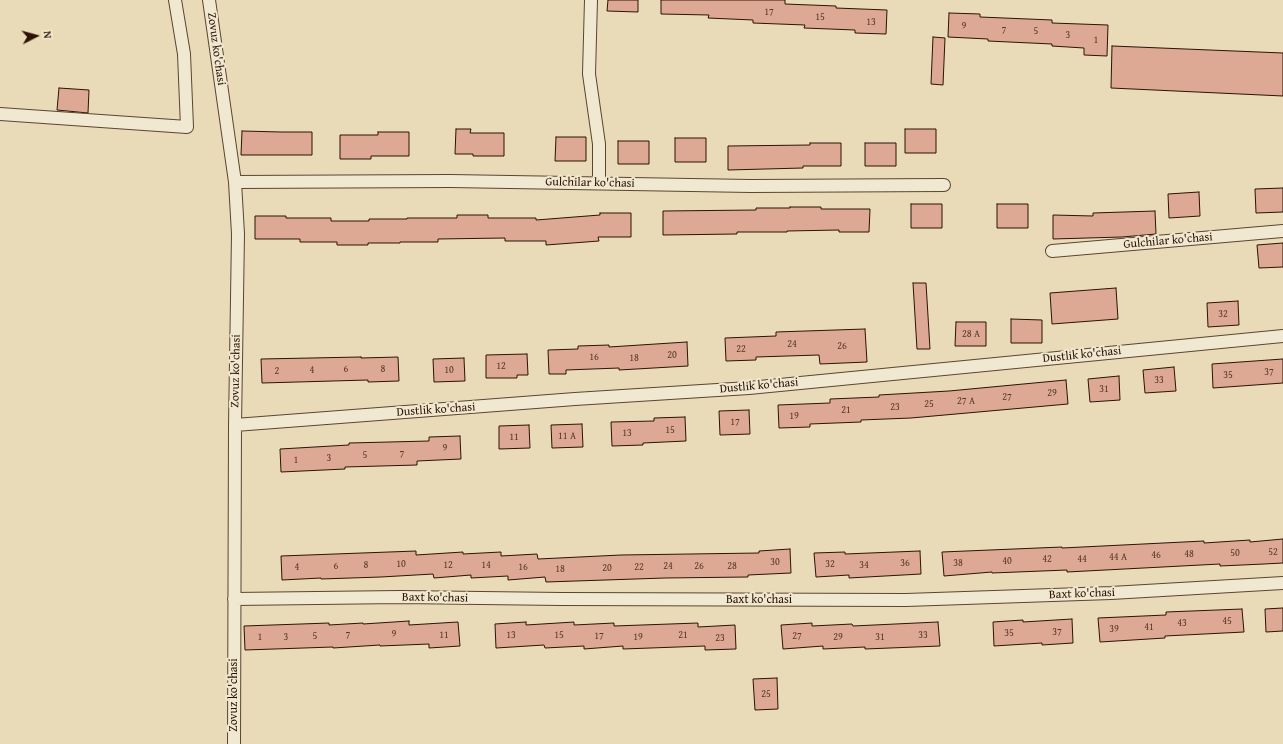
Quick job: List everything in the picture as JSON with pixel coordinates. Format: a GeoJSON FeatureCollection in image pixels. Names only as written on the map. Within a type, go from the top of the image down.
{"type":"FeatureCollection","features":[{"type":"Feature","properties":{"kind":"street"},"geometry":{"type":"LineString","coordinates":[[0,114],[187,127],[184,54],[175,0]]}},
{"type":"Feature","properties":{"kind":"street","name":"Zovuz ko'chasi"},"geometry":{"type":"LineString","coordinates":[[209,0],[235,182],[238,234],[235,425],[234,744]]}},
{"type":"Feature","properties":{"kind":"street"},"geometry":{"type":"LineString","coordinates":[[591,0],[588,74],[599,144],[599,184]]}},
{"type":"Feature","properties":{"kind":"street","name":"Gulchilar ko'chasi"},"geometry":{"type":"LineString","coordinates":[[235,182],[450,180],[751,186],[944,185]]}},
{"type":"Feature","properties":{"kind":"street","name":"Gulchilar ko'chasi"},"geometry":{"type":"LineString","coordinates":[[1052,251],[1283,231]]}},
{"type":"Feature","properties":{"kind":"street","name":"Dustlik ko'chasi"},"geometry":{"type":"LineString","coordinates":[[235,425],[575,399],[749,388],[1283,336]]}},
{"type":"Feature","properties":{"kind":"street","name":"Baxt ko'chasi"},"geometry":{"type":"LineString","coordinates":[[234,598],[400,597],[906,600],[1111,593],[1283,584]]}},
{"type":"Feature","properties":{"kind":"building"},"geometry":{"type":"Polygon","coordinates":[[[608,0],[638,0],[638,12],[607,11],[608,0]]]}},
{"type":"Feature","properties":{"kind":"building"},"geometry":{"type":"Polygon","coordinates":[[[661,0],[785,0],[785,4],[887,10],[886,34],[855,33],[855,30],[804,28],[805,25],[753,23],[753,20],[708,18],[709,15],[661,14],[661,0]]]}},
{"type":"Feature","properties":{"kind":"building"},"geometry":{"type":"Polygon","coordinates":[[[949,13],[980,14],[980,17],[1052,20],[1052,23],[1108,25],[1107,56],[1084,55],[1084,48],[1052,46],[1052,44],[988,41],[988,39],[948,37],[949,13]]]}},
{"type":"Feature","properties":{"kind":"building"},"geometry":{"type":"Polygon","coordinates":[[[933,37],[945,38],[943,85],[931,84],[933,37]]]}},
{"type":"Feature","properties":{"kind":"building"},"geometry":{"type":"Polygon","coordinates":[[[1112,46],[1283,53],[1283,96],[1111,88],[1112,46]]]}},
{"type":"Feature","properties":{"kind":"building"},"geometry":{"type":"Polygon","coordinates":[[[59,88],[89,90],[88,113],[57,110],[59,88]]]}},
{"type":"Feature","properties":{"kind":"building"},"geometry":{"type":"Polygon","coordinates":[[[456,129],[471,129],[470,133],[504,133],[504,156],[473,156],[473,154],[455,154],[456,129]]]}},
{"type":"Feature","properties":{"kind":"building"},"geometry":{"type":"Polygon","coordinates":[[[905,129],[936,129],[936,153],[905,153],[905,129]]]}},
{"type":"Feature","properties":{"kind":"building"},"geometry":{"type":"Polygon","coordinates":[[[242,131],[312,132],[312,155],[241,155],[242,131]]]}},
{"type":"Feature","properties":{"kind":"building"},"geometry":{"type":"Polygon","coordinates":[[[378,132],[409,132],[409,156],[371,156],[371,159],[340,159],[340,135],[378,135],[378,132]]]}},
{"type":"Feature","properties":{"kind":"building"},"geometry":{"type":"Polygon","coordinates":[[[556,137],[586,137],[586,161],[555,161],[556,137]]]}},
{"type":"Feature","properties":{"kind":"building"},"geometry":{"type":"Polygon","coordinates":[[[675,138],[706,138],[706,162],[675,162],[675,138]]]}},
{"type":"Feature","properties":{"kind":"building"},"geometry":{"type":"Polygon","coordinates":[[[618,141],[649,141],[649,164],[618,164],[618,141]]]}},
{"type":"Feature","properties":{"kind":"building"},"geometry":{"type":"Polygon","coordinates":[[[810,143],[841,143],[841,166],[803,166],[803,168],[728,170],[728,146],[810,145],[810,143]]]}},
{"type":"Feature","properties":{"kind":"building"},"geometry":{"type":"Polygon","coordinates":[[[865,143],[896,143],[896,166],[865,166],[865,143]]]}},
{"type":"Feature","properties":{"kind":"building"},"geometry":{"type":"Polygon","coordinates":[[[1283,188],[1283,212],[1256,213],[1255,189],[1283,188]]]}},
{"type":"Feature","properties":{"kind":"building"},"geometry":{"type":"Polygon","coordinates":[[[1199,192],[1200,216],[1169,218],[1168,194],[1199,192]]]}},
{"type":"Feature","properties":{"kind":"building"},"geometry":{"type":"Polygon","coordinates":[[[911,204],[942,204],[942,228],[911,228],[911,204]]]}},
{"type":"Feature","properties":{"kind":"building"},"geometry":{"type":"Polygon","coordinates":[[[997,204],[1028,204],[1028,228],[997,228],[997,204]]]}},
{"type":"Feature","properties":{"kind":"building"},"geometry":{"type":"Polygon","coordinates":[[[821,207],[821,209],[870,209],[869,232],[839,232],[839,230],[663,235],[663,211],[756,210],[756,208],[821,207]]]}},
{"type":"Feature","properties":{"kind":"building"},"geometry":{"type":"Polygon","coordinates":[[[1155,211],[1156,234],[1122,237],[1053,239],[1053,215],[1093,216],[1093,213],[1155,211]]]}},
{"type":"Feature","properties":{"kind":"building"},"geometry":{"type":"Polygon","coordinates":[[[600,213],[631,213],[631,237],[598,237],[599,241],[546,245],[546,241],[505,241],[505,238],[438,239],[438,242],[368,243],[368,245],[337,245],[337,242],[300,242],[300,239],[255,239],[255,216],[331,218],[331,221],[369,221],[369,219],[457,218],[457,215],[488,215],[488,218],[536,218],[536,220],[600,215],[600,213]]]}},
{"type":"Feature","properties":{"kind":"building"},"geometry":{"type":"Polygon","coordinates":[[[1283,243],[1283,267],[1259,268],[1257,245],[1283,243]]]}},
{"type":"Feature","properties":{"kind":"building"},"geometry":{"type":"Polygon","coordinates":[[[913,283],[926,283],[930,349],[917,349],[913,283]]]}},
{"type":"Feature","properties":{"kind":"building"},"geometry":{"type":"Polygon","coordinates":[[[1116,288],[1118,319],[1052,324],[1050,293],[1116,288]]]}},
{"type":"Feature","properties":{"kind":"building"},"geometry":{"type":"Polygon","coordinates":[[[1238,301],[1239,325],[1208,327],[1207,303],[1238,301]]]}},
{"type":"Feature","properties":{"kind":"building"},"geometry":{"type":"Polygon","coordinates":[[[1011,319],[1042,320],[1042,343],[1011,343],[1011,319]]]}},
{"type":"Feature","properties":{"kind":"building"},"geometry":{"type":"Polygon","coordinates":[[[956,322],[986,322],[986,346],[955,346],[956,322]]]}},
{"type":"Feature","properties":{"kind":"building"},"geometry":{"type":"Polygon","coordinates":[[[865,329],[867,362],[820,364],[819,355],[756,357],[756,360],[726,361],[725,338],[776,336],[776,332],[865,329]]]}},
{"type":"Feature","properties":{"kind":"building"},"geometry":{"type":"Polygon","coordinates":[[[687,342],[688,366],[619,370],[619,368],[566,370],[566,374],[549,374],[548,350],[578,349],[578,346],[609,345],[609,347],[687,342]]]}},
{"type":"Feature","properties":{"kind":"building"},"geometry":{"type":"Polygon","coordinates":[[[527,354],[528,375],[517,375],[517,378],[486,378],[486,355],[527,354]]]}},
{"type":"Feature","properties":{"kind":"building"},"geometry":{"type":"Polygon","coordinates":[[[398,357],[399,381],[368,382],[368,380],[262,383],[261,359],[398,357]]]}},
{"type":"Feature","properties":{"kind":"building"},"geometry":{"type":"Polygon","coordinates":[[[464,358],[465,381],[434,382],[433,359],[464,358]]]}},
{"type":"Feature","properties":{"kind":"building"},"geometry":{"type":"Polygon","coordinates":[[[1283,359],[1283,383],[1213,388],[1212,364],[1283,359]]]}},
{"type":"Feature","properties":{"kind":"building"},"geometry":{"type":"Polygon","coordinates":[[[1174,367],[1176,391],[1145,393],[1143,370],[1174,367]]]}},
{"type":"Feature","properties":{"kind":"building"},"geometry":{"type":"Polygon","coordinates":[[[1119,376],[1120,400],[1090,402],[1088,379],[1119,376]]]}},
{"type":"Feature","properties":{"kind":"building"},"geometry":{"type":"Polygon","coordinates":[[[1066,380],[1068,404],[911,418],[861,420],[861,422],[810,424],[810,427],[779,428],[778,405],[830,403],[830,399],[879,397],[879,395],[949,391],[1066,380]]]}},
{"type":"Feature","properties":{"kind":"building"},"geometry":{"type":"Polygon","coordinates":[[[749,410],[750,434],[720,435],[719,411],[749,410]]]}},
{"type":"Feature","properties":{"kind":"building"},"geometry":{"type":"Polygon","coordinates":[[[685,417],[686,441],[612,446],[611,422],[654,421],[654,418],[685,417]]]}},
{"type":"Feature","properties":{"kind":"building"},"geometry":{"type":"Polygon","coordinates":[[[582,424],[583,447],[552,448],[551,425],[582,424]]]}},
{"type":"Feature","properties":{"kind":"building"},"geometry":{"type":"Polygon","coordinates":[[[529,425],[530,448],[499,449],[499,426],[529,425]]]}},
{"type":"Feature","properties":{"kind":"building"},"geometry":{"type":"Polygon","coordinates":[[[460,436],[461,459],[417,461],[417,465],[345,467],[345,469],[281,472],[280,449],[349,445],[349,443],[429,441],[429,437],[460,436]]]}},
{"type":"Feature","properties":{"kind":"building"},"geometry":{"type":"Polygon","coordinates":[[[1283,539],[1283,563],[1220,566],[1220,564],[1067,572],[1067,570],[992,572],[944,576],[942,552],[1204,541],[1204,543],[1250,540],[1250,542],[1283,539]]]}},
{"type":"Feature","properties":{"kind":"building"},"geometry":{"type":"Polygon","coordinates":[[[790,549],[791,573],[748,575],[748,577],[546,582],[545,577],[508,580],[508,576],[471,578],[471,575],[434,578],[433,574],[282,580],[281,556],[416,551],[416,555],[463,552],[463,554],[501,552],[501,556],[537,554],[538,559],[621,555],[759,553],[759,551],[790,549]]]}},
{"type":"Feature","properties":{"kind":"building"},"geometry":{"type":"Polygon","coordinates":[[[920,551],[921,574],[849,578],[849,575],[816,577],[814,553],[845,552],[845,554],[920,551]]]}},
{"type":"Feature","properties":{"kind":"building"},"geometry":{"type":"Polygon","coordinates":[[[1283,608],[1283,631],[1266,632],[1265,609],[1283,608]]]}},
{"type":"Feature","properties":{"kind":"building"},"geometry":{"type":"Polygon","coordinates":[[[1242,609],[1244,632],[1165,636],[1165,638],[1100,642],[1098,618],[1166,615],[1166,612],[1242,609]]]}},
{"type":"Feature","properties":{"kind":"building"},"geometry":{"type":"Polygon","coordinates":[[[1072,619],[1073,643],[994,646],[993,622],[1072,619]]]}},
{"type":"Feature","properties":{"kind":"building"},"geometry":{"type":"Polygon","coordinates":[[[409,621],[409,625],[458,622],[460,646],[429,648],[429,644],[245,650],[244,626],[329,623],[329,625],[363,624],[409,621]]]}},
{"type":"Feature","properties":{"kind":"building"},"geometry":{"type":"Polygon","coordinates":[[[526,622],[526,625],[574,622],[574,625],[614,623],[614,626],[698,623],[698,627],[735,625],[736,649],[705,650],[705,646],[623,649],[623,646],[584,649],[584,646],[545,648],[544,645],[496,648],[495,624],[526,622]]]}},
{"type":"Feature","properties":{"kind":"building"},"geometry":{"type":"Polygon","coordinates":[[[938,622],[940,646],[823,649],[823,646],[783,649],[781,625],[812,623],[812,626],[852,624],[853,626],[938,622]]]}},
{"type":"Feature","properties":{"kind":"building"},"geometry":{"type":"Polygon","coordinates":[[[777,678],[778,709],[755,710],[753,679],[777,678]]]}}]}
